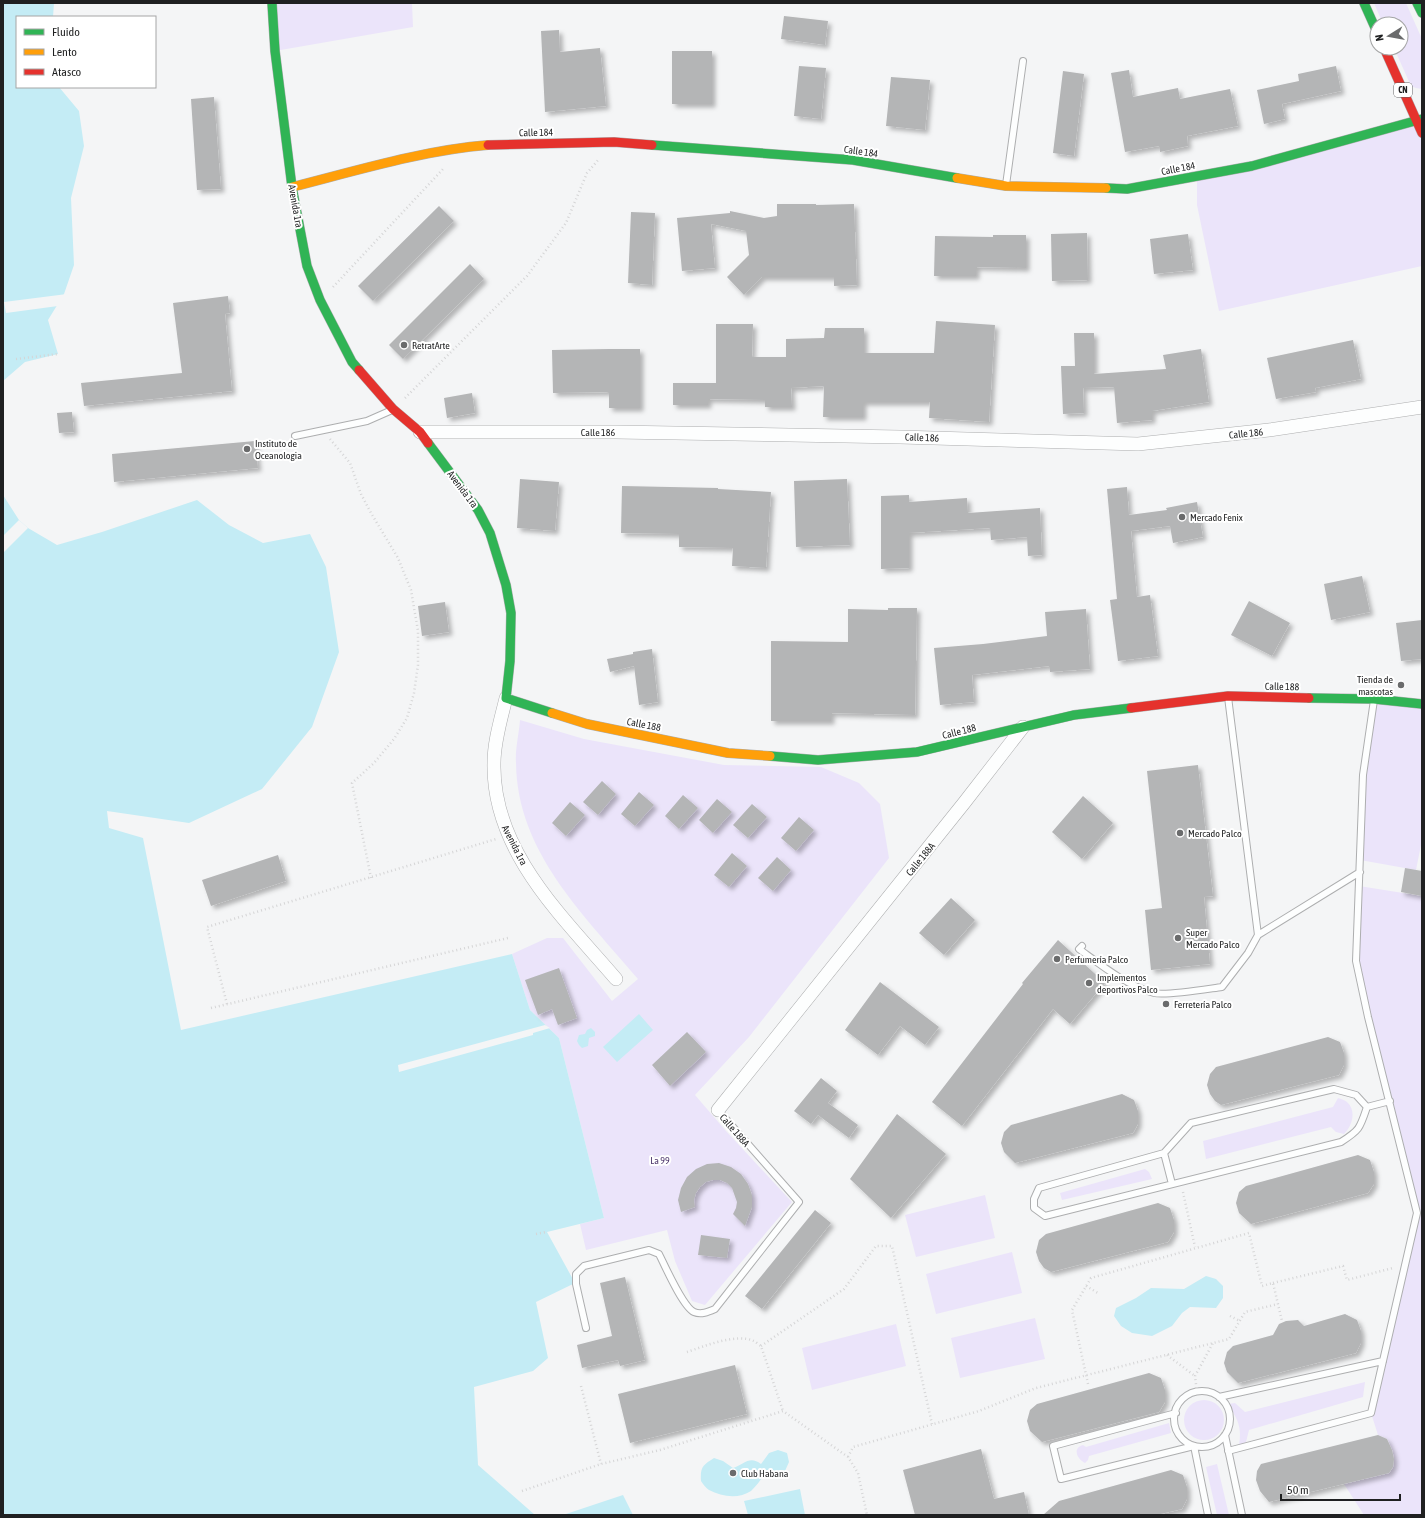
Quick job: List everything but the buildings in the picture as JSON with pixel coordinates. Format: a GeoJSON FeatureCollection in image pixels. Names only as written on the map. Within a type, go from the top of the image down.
{"type":"FeatureCollection","features":[{"type":"Feature","properties":{"kind":"main road","name":"Avenida 1ra"},"geometry":{"type":"LineString","coordinates":[[272,3],[275,51],[292,187],[307,266],[320,300],[352,362],[394,409],[420,432],[478,510],[490,533],[506,585],[511,613],[510,661],[506,698]]}},
{"type":"Feature","properties":{"kind":"main road"},"geometry":{"type":"LineString","coordinates":[[1364,3],[1370,16]]}},
{"type":"Feature","properties":{"kind":"main road"},"geometry":{"type":"LineString","coordinates":[[1417,3],[1422,13]]}},
{"type":"Feature","properties":{"kind":"main road","name":"CN"},"geometry":{"type":"LineString","coordinates":[[1388,56],[1420,120],[1422,133]]}},
{"type":"Feature","properties":{"kind":"main road","name":"Calle 184"},"geometry":{"type":"LineString","coordinates":[[292,187],[418,156],[463,147],[509,144],[614,142],[853,160],[1006,186],[1127,189],[1252,166],[1420,120]]}},
{"type":"Feature","properties":{"kind":"main road","name":"Calle 188"},"geometry":{"type":"LineString","coordinates":[[506,698],[587,724],[728,753],[818,760],[917,752],[1074,715],[1228,696],[1374,699],[1422,704]]}},
{"type":"Feature","properties":{"kind":"street","name":"Calle 186"},"geometry":{"type":"LineString","coordinates":[[420,432],[624,432],[892,437],[1138,444],[1269,430],[1422,407]]}},
{"type":"Feature","properties":{"kind":"street","name":"Avenida 1ra"},"geometry":{"type":"LineString","coordinates":[[506,698],[498,728],[494,762],[496,789],[502,818],[509,836],[513,845],[546,897],[616,979]]}},
{"type":"Feature","properties":{"kind":"street","name":"Calle 188A"},"geometry":{"type":"LineString","coordinates":[[718,1110],[964,803],[1023,726]]}},
{"type":"Feature","properties":{"kind":"lane"},"geometry":{"type":"LineString","coordinates":[[1006,186],[1023,61]]}},
{"type":"Feature","properties":{"kind":"lane"},"geometry":{"type":"LineString","coordinates":[[295,436],[367,421],[394,409]]}},
{"type":"Feature","properties":{"kind":"lane"},"geometry":{"type":"LineString","coordinates":[[1228,696],[1258,936]]}},
{"type":"Feature","properties":{"kind":"lane"},"geometry":{"type":"LineString","coordinates":[[1228,1450],[1371,1413],[1417,1214],[1368,1017],[1356,961],[1363,775],[1374,699]]}},
{"type":"Feature","properties":{"kind":"lane"},"geometry":{"type":"LineString","coordinates":[[1082,946],[1079,949],[1121,979],[1154,993],[1222,987],[1248,953],[1258,936],[1360,872]]}},
{"type":"Feature","properties":{"kind":"lane"},"geometry":{"type":"LineString","coordinates":[[1334,1090],[1356,1096],[1367,1107],[1361,1126],[1342,1142],[1045,1216],[1034,1208],[1034,1199],[1039,1188],[1164,1152],[1191,1124],[1334,1090]]}},
{"type":"Feature","properties":{"kind":"lane"},"geometry":{"type":"LineString","coordinates":[[1367,1107],[1390,1101]]}},
{"type":"Feature","properties":{"kind":"lane","name":"Calle 188A"},"geometry":{"type":"LineString","coordinates":[[586,1328],[576,1284],[576,1274],[584,1266],[649,1250],[659,1254],[685,1303],[694,1312],[702,1313],[715,1309],[799,1202],[718,1110]]}},
{"type":"Feature","properties":{"kind":"lane"},"geometry":{"type":"LineString","coordinates":[[1164,1152],[1172,1184]]}},
{"type":"Feature","properties":{"kind":"lane"},"geometry":{"type":"LineString","coordinates":[[1219,1397],[1383,1361]]}},
{"type":"Feature","properties":{"kind":"lane"},"geometry":{"type":"LineString","coordinates":[[1176,1413],[1053,1446],[1061,1479],[1194,1446],[1211,1446],[1225,1435],[1229,1427],[1230,1419],[1229,1411],[1225,1403],[1213,1393],[1197,1392],[1182,1400],[1176,1413],[1175,1424],[1178,1431],[1187,1442],[1194,1446],[1208,1515]]}},
{"type":"Feature","properties":{"kind":"lane"},"geometry":{"type":"LineString","coordinates":[[1225,1435],[1242,1515]]}},
{"type":"Feature","properties":{"kind":"path"},"geometry":{"type":"LineString","coordinates":[[394,409],[527,276],[566,223],[587,173],[614,142]]}},
{"type":"Feature","properties":{"kind":"path"},"geometry":{"type":"LineString","coordinates":[[320,300],[448,164]]}},
{"type":"Feature","properties":{"kind":"path"},"geometry":{"type":"LineString","coordinates":[[16,359],[58,354]]}},
{"type":"Feature","properties":{"kind":"path"},"geometry":{"type":"LineString","coordinates":[[322,430],[350,463],[364,500],[398,558],[412,590],[418,631],[418,665],[414,693],[407,718],[394,739],[374,763],[352,783],[371,878]]}},
{"type":"Feature","properties":{"kind":"path"},"geometry":{"type":"LineString","coordinates":[[227,1004],[207,927],[509,836]]}},
{"type":"Feature","properties":{"kind":"path"},"geometry":{"type":"LineString","coordinates":[[211,1008],[508,938]]}},
{"type":"Feature","properties":{"kind":"path"},"geometry":{"type":"LineString","coordinates":[[1181,1182],[1195,1247]]}},
{"type":"Feature","properties":{"kind":"path"},"geometry":{"type":"LineString","coordinates":[[536,1234],[546,1232]]}},
{"type":"Feature","properties":{"kind":"path"},"geometry":{"type":"LineString","coordinates":[[1088,1384],[1072,1310],[1091,1278],[1248,1233],[1262,1286],[1343,1266],[1346,1280],[1406,1265]]}},
{"type":"Feature","properties":{"kind":"path"},"geometry":{"type":"LineString","coordinates":[[761,1346],[844,1289],[876,1246],[892,1246],[932,1424]]}},
{"type":"Feature","properties":{"kind":"path"},"geometry":{"type":"LineString","coordinates":[[1273,1283],[1282,1321]]}},
{"type":"Feature","properties":{"kind":"path"},"geometry":{"type":"LineString","coordinates":[[1086,1286],[1098,1293]]}},
{"type":"Feature","properties":{"kind":"path"},"geometry":{"type":"LineString","coordinates":[[848,1457],[853,1447],[979,1411],[1036,1388],[1229,1339],[1245,1312],[1278,1304]]}},
{"type":"Feature","properties":{"kind":"path"},"geometry":{"type":"LineString","coordinates":[[1230,1316],[1240,1321]]}},
{"type":"Feature","properties":{"kind":"path"},"geometry":{"type":"LineString","coordinates":[[687,1352],[729,1339],[754,1341],[761,1346],[783,1411],[848,1457],[858,1473],[867,1515]]}},
{"type":"Feature","properties":{"kind":"path"},"geometry":{"type":"LineString","coordinates":[[1197,1392],[1195,1376],[1213,1343]]}},
{"type":"Feature","properties":{"kind":"path"},"geometry":{"type":"LineString","coordinates":[[1167,1355],[1195,1376]]}},
{"type":"Feature","properties":{"kind":"path"},"geometry":{"type":"LineString","coordinates":[[582,1386],[601,1464]]}},
{"type":"Feature","properties":{"kind":"path"},"geometry":{"type":"LineString","coordinates":[[522,1491],[601,1464],[660,1450],[783,1411]]}},
{"type":"Feature","properties":{"kind":"green space"},"geometry":{"type":"Polygon","coordinates":[[[272,3],[412,3],[413,27],[275,51],[272,3]]]}},
{"type":"Feature","properties":{"kind":"green space"},"geometry":{"type":"Polygon","coordinates":[[[1374,3],[1406,3],[1422,39],[1422,89],[1411,86],[1398,56],[1409,56],[1409,16],[1380,16],[1374,3]]]}},
{"type":"Feature","properties":{"kind":"green space"},"geometry":{"type":"Polygon","coordinates":[[[1417,122],[1422,133],[1422,266],[1219,311],[1197,205],[1197,176],[1417,122]]]}},
{"type":"Feature","properties":{"kind":"green space"},"geometry":{"type":"Polygon","coordinates":[[[1374,699],[1422,704],[1422,840],[1416,870],[1360,860],[1363,775],[1374,699]]]}},
{"type":"Feature","properties":{"kind":"green space","name":"La 99"},"geometry":{"type":"Polygon","coordinates":[[[520,720],[584,739],[724,765],[821,767],[859,783],[880,804],[889,858],[749,1037],[695,1095],[726,1131],[792,1202],[705,1305],[692,1301],[675,1261],[667,1230],[586,1250],[580,1224],[604,1218],[559,1038],[530,1010],[512,954],[547,938],[563,938],[612,1001],[638,979],[576,906],[557,880],[541,854],[528,825],[519,795],[516,758],[520,720]]]}},
{"type":"Feature","properties":{"kind":"green space"},"geometry":{"type":"Polygon","coordinates":[[[1359,886],[1422,896],[1422,1515],[1364,1515],[1344,1484],[1389,1473],[1393,1467],[1394,1459],[1392,1450],[1387,1439],[1378,1435],[1371,1413],[1417,1214],[1356,961],[1359,886]]]}},
{"type":"Feature","properties":{"kind":"green space"},"geometry":{"type":"Polygon","coordinates":[[[1338,1098],[1346,1101],[1353,1114],[1351,1123],[1344,1134],[1336,1132],[1331,1127],[1206,1159],[1203,1141],[1333,1107],[1338,1098]]]}},
{"type":"Feature","properties":{"kind":"green space"},"geometry":{"type":"Polygon","coordinates":[[[1145,1169],[1149,1172],[1152,1179],[1062,1200],[1060,1193],[1145,1169]]]}},
{"type":"Feature","properties":{"kind":"green space"},"geometry":{"type":"Polygon","coordinates":[[[985,1195],[995,1238],[916,1257],[905,1215],[985,1195]]]}},
{"type":"Feature","properties":{"kind":"green space"},"geometry":{"type":"Polygon","coordinates":[[[1012,1252],[1022,1293],[936,1314],[926,1274],[1012,1252]]]}},
{"type":"Feature","properties":{"kind":"green space"},"geometry":{"type":"Polygon","coordinates":[[[1035,1318],[1045,1359],[960,1378],[951,1338],[1035,1318]]]}},
{"type":"Feature","properties":{"kind":"green space"},"geometry":{"type":"Polygon","coordinates":[[[896,1324],[906,1366],[812,1390],[802,1348],[896,1324]]]}},
{"type":"Feature","properties":{"kind":"green space"},"geometry":{"type":"Polygon","coordinates":[[[1365,1382],[1363,1397],[1249,1430],[1246,1442],[1239,1445],[1240,1433],[1238,1424],[1228,1404],[1235,1403],[1245,1412],[1365,1382]]]}},
{"type":"Feature","properties":{"kind":"green space"},"geometry":{"type":"Polygon","coordinates":[[[1204,1400],[1212,1402],[1218,1406],[1222,1412],[1224,1420],[1222,1428],[1218,1434],[1212,1438],[1204,1440],[1196,1438],[1190,1434],[1186,1428],[1184,1420],[1186,1412],[1190,1406],[1196,1402],[1204,1400]]]}},
{"type":"Feature","properties":{"kind":"green space"},"geometry":{"type":"Polygon","coordinates":[[[1169,1423],[1171,1433],[1089,1456],[1085,1463],[1077,1454],[1080,1446],[1083,1445],[1086,1447],[1169,1423]]]}},
{"type":"Feature","properties":{"kind":"green space"},"geometry":{"type":"Polygon","coordinates":[[[1217,1464],[1229,1515],[1217,1515],[1206,1467],[1217,1464]]]}},
{"type":"Feature","properties":{"kind":"water"},"geometry":{"type":"Polygon","coordinates":[[[3,3],[54,3],[53,16],[16,16],[16,88],[60,88],[79,111],[84,146],[71,198],[74,265],[64,294],[48,320],[58,354],[25,362],[3,381],[3,3]]]}},
{"type":"Feature","properties":{"kind":"water"},"geometry":{"type":"Polygon","coordinates":[[[3,495],[19,520],[28,528],[57,545],[102,532],[197,500],[229,525],[263,543],[310,534],[326,567],[339,652],[312,727],[262,789],[189,823],[107,811],[109,828],[143,838],[181,1030],[512,954],[530,1010],[559,1038],[604,1218],[547,1232],[575,1283],[536,1302],[548,1358],[533,1371],[474,1387],[478,1465],[535,1515],[3,1515],[3,495]]]}},
{"type":"Feature","properties":{"kind":"water"},"geometry":{"type":"Polygon","coordinates":[[[639,1014],[653,1030],[617,1062],[603,1047],[639,1014]]]}},
{"type":"Feature","properties":{"kind":"water"},"geometry":{"type":"Polygon","coordinates":[[[591,1028],[595,1032],[595,1036],[589,1038],[588,1046],[582,1048],[577,1041],[579,1035],[585,1034],[587,1030],[591,1028]]]}},
{"type":"Feature","properties":{"kind":"water"},"geometry":{"type":"Polygon","coordinates":[[[1206,1276],[1216,1279],[1223,1286],[1223,1298],[1216,1308],[1190,1307],[1182,1313],[1172,1326],[1152,1336],[1132,1333],[1121,1326],[1114,1316],[1116,1308],[1136,1298],[1151,1288],[1184,1289],[1206,1276]]]}},
{"type":"Feature","properties":{"kind":"water","name":"Club Habana"},"geometry":{"type":"Polygon","coordinates":[[[778,1450],[787,1453],[789,1462],[785,1471],[775,1474],[767,1472],[753,1489],[746,1494],[725,1496],[709,1490],[701,1481],[701,1472],[703,1467],[714,1458],[723,1461],[733,1468],[750,1460],[757,1461],[761,1464],[769,1453],[778,1450]]]}},
{"type":"Feature","properties":{"kind":"water"},"geometry":{"type":"Polygon","coordinates":[[[800,1489],[805,1515],[748,1515],[744,1501],[800,1489]]]}},
{"type":"Feature","properties":{"kind":"water"},"geometry":{"type":"Polygon","coordinates":[[[623,1495],[633,1515],[563,1515],[623,1495]]]}},
{"type":"Feature","properties":{"kind":"pier"},"geometry":{"type":"Polygon","coordinates":[[[67,294],[58,306],[6,313],[4,302],[67,294]]]}},
{"type":"Feature","properties":{"kind":"pier"},"geometry":{"type":"Polygon","coordinates":[[[19,520],[28,528],[3,553],[3,536],[19,520]]]}},
{"type":"Feature","properties":{"kind":"pier"},"geometry":{"type":"Polygon","coordinates":[[[545,1025],[550,1028],[533,1033],[533,1035],[399,1072],[398,1065],[545,1025]]]}},
{"type":"Feature","properties":{"kind":"traffic: fast"},"geometry":{"type":"LineString","coordinates":[[272,3],[275,51],[292,187],[307,266],[320,300],[352,362],[359,370]]}},
{"type":"Feature","properties":{"kind":"traffic: fast"},"geometry":{"type":"LineString","coordinates":[[1364,3],[1370,16]]}},
{"type":"Feature","properties":{"kind":"traffic: fast"},"geometry":{"type":"LineString","coordinates":[[1417,3],[1422,13]]}},
{"type":"Feature","properties":{"kind":"traffic: fast"},"geometry":{"type":"LineString","coordinates":[[1106,188],[1127,189],[1252,166],[1422,119]]}},
{"type":"Feature","properties":{"kind":"traffic: fast"},"geometry":{"type":"LineString","coordinates":[[652,145],[853,160],[957,178]]}},
{"type":"Feature","properties":{"kind":"traffic: fast"},"geometry":{"type":"LineString","coordinates":[[428,443],[478,510],[490,533],[506,585],[511,613],[510,661],[506,698],[552,713]]}},
{"type":"Feature","properties":{"kind":"traffic: fast"},"geometry":{"type":"LineString","coordinates":[[1309,698],[1374,699],[1422,704]]}},
{"type":"Feature","properties":{"kind":"traffic: fast"},"geometry":{"type":"LineString","coordinates":[[770,756],[818,760],[917,752],[1074,715],[1131,708]]}},
{"type":"Feature","properties":{"kind":"traffic: slow"},"geometry":{"type":"LineString","coordinates":[[292,187],[414,156],[439,151],[488,145]]}},
{"type":"Feature","properties":{"kind":"traffic: slow"},"geometry":{"type":"LineString","coordinates":[[957,178],[1006,186],[1106,188]]}},
{"type":"Feature","properties":{"kind":"traffic: slow"},"geometry":{"type":"LineString","coordinates":[[552,713],[587,724],[728,753],[770,756]]}},
{"type":"Feature","properties":{"kind":"traffic: jam"},"geometry":{"type":"LineString","coordinates":[[1388,56],[1422,133]]}},
{"type":"Feature","properties":{"kind":"traffic: jam"},"geometry":{"type":"LineString","coordinates":[[488,145],[614,142],[652,145]]}},
{"type":"Feature","properties":{"kind":"traffic: jam"},"geometry":{"type":"LineString","coordinates":[[359,370],[393,409],[420,432],[428,443]]}},
{"type":"Feature","properties":{"kind":"traffic: jam"},"geometry":{"type":"LineString","coordinates":[[1131,708],[1228,696],[1309,698]]}},
{"type":"Feature","properties":{"kind":"place","name":"RetratArte"},"geometry":{"type":"Point","coordinates":[404,345]}},
{"type":"Feature","properties":{"kind":"place","name":"Instituto de Oceanologia"},"geometry":{"type":"Point","coordinates":[247,449]}},
{"type":"Feature","properties":{"kind":"place","name":"Mercado Fenix"},"geometry":{"type":"Point","coordinates":[1182,517]}},
{"type":"Feature","properties":{"kind":"place","name":"Tienda de mascotas"},"geometry":{"type":"Point","coordinates":[1401,685]}},
{"type":"Feature","properties":{"kind":"place","name":"Mercado Palco"},"geometry":{"type":"Point","coordinates":[1180,833]}},
{"type":"Feature","properties":{"kind":"place","name":"Super Mercado Palco"},"geometry":{"type":"Point","coordinates":[1178,938]}},
{"type":"Feature","properties":{"kind":"place","name":"Perfumería Palco"},"geometry":{"type":"Point","coordinates":[1057,959]}},
{"type":"Feature","properties":{"kind":"place","name":"Implementos deportivos Palco"},"geometry":{"type":"Point","coordinates":[1089,983]}},
{"type":"Feature","properties":{"kind":"place","name":"Ferretería Palco"},"geometry":{"type":"Point","coordinates":[1166,1004]}},
{"type":"Feature","properties":{"kind":"place","name":"Club Habana"},"geometry":{"type":"Point","coordinates":[733,1473]}}]}
